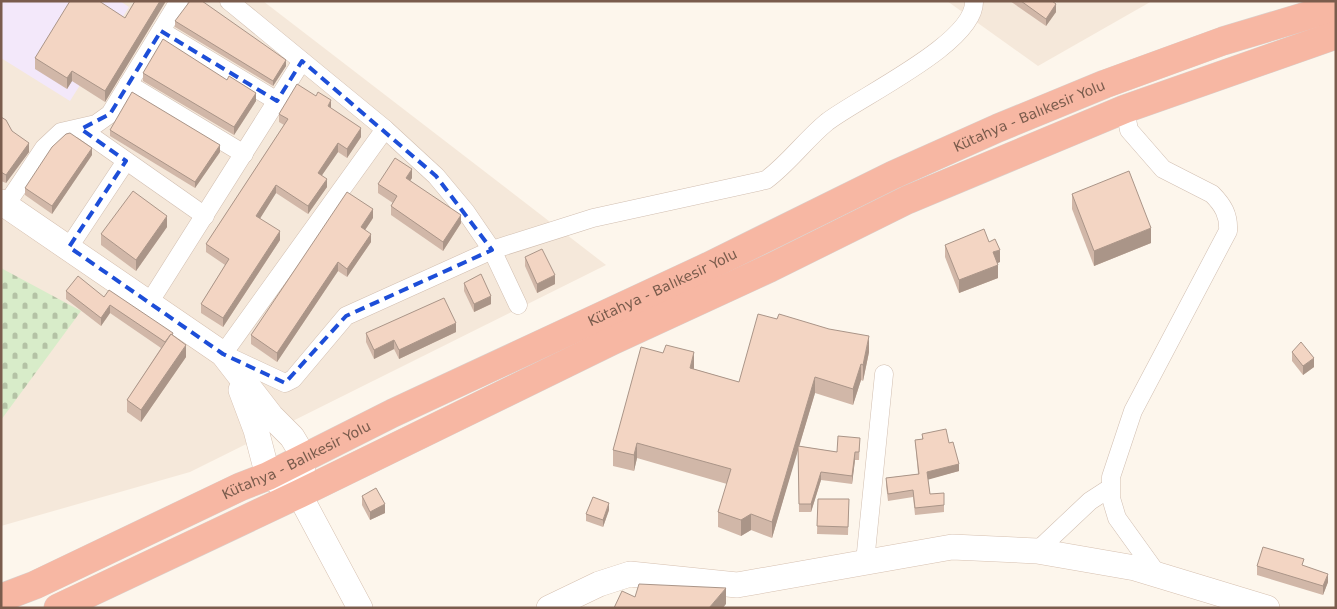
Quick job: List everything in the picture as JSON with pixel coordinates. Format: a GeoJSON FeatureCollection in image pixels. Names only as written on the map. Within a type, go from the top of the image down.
{"type":"FeatureCollection","features":[{"type":"Feature","properties":{"kind":"highway","name":"Kütahya - Balıkesir Yolu"},"geometry":{"type":"LineString","coordinates":[[1,598],[35,585],[240,486],[268,476],[393,413],[709,266],[893,175],[998,128],[1105,84],[1223,41],[1336,7]]}},
{"type":"Feature","properties":{"kind":"highway","name":"Kütahya - Balıkesir Yolu"},"geometry":{"type":"LineString","coordinates":[[58,608],[298,494],[612,341],[770,268],[908,200],[1125,109],[1336,35]]}},
{"type":"Feature","properties":{"kind":"street"},"geometry":{"type":"LineString","coordinates":[[179,1],[110,114],[96,124],[62,132],[44,148],[4,204],[223,354],[285,384],[293,379],[346,316],[492,250],[593,218],[766,180],[782,168],[828,122],[944,46],[966,25],[975,11],[974,1]]}},
{"type":"Feature","properties":{"kind":"street"},"geometry":{"type":"LineString","coordinates":[[230,1],[385,129],[436,176],[466,212],[492,250],[518,305]]}},
{"type":"Feature","properties":{"kind":"street"},"geometry":{"type":"LineString","coordinates":[[161,31],[277,101]]}},
{"type":"Feature","properties":{"kind":"street"},"geometry":{"type":"LineString","coordinates":[[150,303],[302,61]]}},
{"type":"Feature","properties":{"kind":"street"},"geometry":{"type":"LineString","coordinates":[[128,84],[244,154]]}},
{"type":"Feature","properties":{"kind":"street"},"geometry":{"type":"LineString","coordinates":[[1125,109],[1129,130],[1136,140],[1163,169],[1212,194],[1224,207],[1228,223],[1228,230],[1133,411],[1114,467],[1110,488],[1117,518],[1158,575]]}},
{"type":"Feature","properties":{"kind":"street"},"geometry":{"type":"LineString","coordinates":[[80,129],[205,216]]}},
{"type":"Feature","properties":{"kind":"street"},"geometry":{"type":"LineString","coordinates":[[223,354],[385,129]]}},
{"type":"Feature","properties":{"kind":"street"},"geometry":{"type":"LineString","coordinates":[[69,247],[126,161]]}},
{"type":"Feature","properties":{"kind":"street"},"geometry":{"type":"LineString","coordinates":[[223,354],[272,416],[292,437],[304,457],[298,494]]}},
{"type":"Feature","properties":{"kind":"street"},"geometry":{"type":"LineString","coordinates":[[223,354],[247,402],[268,476],[298,494],[360,608]]}},
{"type":"Feature","properties":{"kind":"street"},"geometry":{"type":"LineString","coordinates":[[866,562],[884,374]]}},
{"type":"Feature","properties":{"kind":"street"},"geometry":{"type":"LineString","coordinates":[[1036,551],[1090,501],[1110,488]]}},
{"type":"Feature","properties":{"kind":"street"},"geometry":{"type":"LineString","coordinates":[[549,608],[599,584],[630,574],[737,585],[952,547],[1036,551],[1135,568],[1267,608]]}},
{"type":"Feature","properties":{"kind":"highlighted area"},"geometry":{"type":"Polygon","coordinates":[[[161,31],[277,101],[302,61],[436,176],[492,250],[346,316],[285,383],[223,354],[69,247],[126,161],[81,129],[110,114],[161,31]]]}},
{"type":"Feature","properties":{"kind":"shaded area"},"geometry":{"type":"Polygon","coordinates":[[[1,1],[263,1],[606,265],[190,472],[1,526],[1,1]]]}},
{"type":"Feature","properties":{"kind":"shaded area"},"geometry":{"type":"Polygon","coordinates":[[[1,1],[120,1],[129,7],[70,101],[1,58],[1,1]]]}},
{"type":"Feature","properties":{"kind":"shaded area"},"geometry":{"type":"Polygon","coordinates":[[[947,1],[1152,1],[1038,66],[947,1]]]}},
{"type":"Feature","properties":{"kind":"green space"},"geometry":{"type":"Polygon","coordinates":[[[1,268],[81,311],[1,420],[1,268]]]}},
{"type":"Feature","properties":{"kind":"building"},"geometry":{"type":"Polygon","coordinates":[[[70,1],[99,1],[125,18],[135,1],[160,1],[105,91],[72,71],[67,78],[35,58],[70,1]]]}},
{"type":"Feature","properties":{"kind":"building"},"geometry":{"type":"Polygon","coordinates":[[[190,1],[202,1],[286,60],[273,81],[175,21],[190,1]]]}},
{"type":"Feature","properties":{"kind":"building"},"geometry":{"type":"Polygon","coordinates":[[[1021,1],[1052,1],[1056,4],[1046,19],[1021,1]]]}},
{"type":"Feature","properties":{"kind":"building"},"geometry":{"type":"Polygon","coordinates":[[[163,39],[227,80],[229,76],[256,93],[234,127],[143,73],[163,39]]]}},
{"type":"Feature","properties":{"kind":"building"},"geometry":{"type":"Polygon","coordinates":[[[297,84],[316,96],[318,92],[331,100],[328,106],[361,128],[347,149],[338,143],[318,173],[327,179],[308,206],[276,185],[256,216],[280,231],[223,318],[201,304],[229,259],[206,244],[288,119],[279,114],[297,84]]]}},
{"type":"Feature","properties":{"kind":"building"},"geometry":{"type":"Polygon","coordinates":[[[132,92],[220,145],[195,182],[110,130],[132,92]]]}},
{"type":"Feature","properties":{"kind":"building"},"geometry":{"type":"Polygon","coordinates":[[[1,117],[6,120],[12,131],[29,143],[6,175],[1,172],[1,117]]]}},
{"type":"Feature","properties":{"kind":"building"},"geometry":{"type":"Polygon","coordinates":[[[70,133],[92,148],[52,206],[25,188],[52,147],[66,134],[70,133]]]}},
{"type":"Feature","properties":{"kind":"building"},"geometry":{"type":"Polygon","coordinates":[[[395,158],[412,169],[406,178],[461,215],[443,242],[391,206],[397,196],[378,184],[395,158]]]}},
{"type":"Feature","properties":{"kind":"building"},"geometry":{"type":"Polygon","coordinates":[[[1129,171],[1151,228],[1094,251],[1072,194],[1129,171]]]}},
{"type":"Feature","properties":{"kind":"building"},"geometry":{"type":"Polygon","coordinates":[[[133,191],[167,216],[136,260],[101,234],[133,191]]]}},
{"type":"Feature","properties":{"kind":"building"},"geometry":{"type":"Polygon","coordinates":[[[347,192],[373,209],[361,227],[371,234],[347,269],[338,262],[277,353],[251,335],[347,192]]]}},
{"type":"Feature","properties":{"kind":"building"},"geometry":{"type":"Polygon","coordinates":[[[984,229],[989,242],[995,239],[1000,250],[993,252],[998,265],[959,280],[945,245],[984,229]]]}},
{"type":"Feature","properties":{"kind":"building"},"geometry":{"type":"Polygon","coordinates":[[[542,249],[555,275],[537,284],[525,257],[542,249]]]}},
{"type":"Feature","properties":{"kind":"building"},"geometry":{"type":"Polygon","coordinates":[[[481,274],[491,296],[474,304],[464,283],[481,274]]]}},
{"type":"Feature","properties":{"kind":"building"},"geometry":{"type":"Polygon","coordinates":[[[78,276],[104,297],[109,290],[173,333],[172,335],[165,342],[110,305],[101,318],[66,291],[78,276]]]}},
{"type":"Feature","properties":{"kind":"building"},"geometry":{"type":"Polygon","coordinates":[[[444,298],[456,323],[399,350],[394,340],[374,350],[366,333],[444,298]]]}},
{"type":"Feature","properties":{"kind":"building"},"geometry":{"type":"Polygon","coordinates":[[[758,314],[777,319],[779,314],[829,329],[869,336],[863,365],[861,364],[853,389],[815,377],[772,522],[751,514],[741,520],[718,512],[731,469],[637,443],[634,455],[613,450],[641,347],[663,353],[666,345],[694,352],[690,368],[739,382],[758,314]]]}},
{"type":"Feature","properties":{"kind":"building"},"geometry":{"type":"Polygon","coordinates":[[[171,334],[186,345],[141,410],[127,400],[171,334]]]}},
{"type":"Feature","properties":{"kind":"building"},"geometry":{"type":"Polygon","coordinates":[[[1301,342],[1314,358],[1303,366],[1292,352],[1301,342]]]}},
{"type":"Feature","properties":{"kind":"building"},"geometry":{"type":"Polygon","coordinates":[[[946,429],[949,443],[953,442],[959,464],[927,472],[930,494],[944,493],[944,505],[915,508],[913,490],[888,494],[886,478],[919,474],[915,440],[923,439],[922,434],[946,429]]]}},
{"type":"Feature","properties":{"kind":"building"},"geometry":{"type":"Polygon","coordinates":[[[838,436],[860,438],[859,452],[855,452],[852,476],[821,472],[811,504],[799,504],[798,446],[837,452],[838,436]]]}},
{"type":"Feature","properties":{"kind":"building"},"geometry":{"type":"Polygon","coordinates":[[[376,488],[385,504],[370,512],[362,496],[376,488]]]}},
{"type":"Feature","properties":{"kind":"building"},"geometry":{"type":"Polygon","coordinates":[[[593,497],[609,503],[603,520],[586,514],[593,497]]]}},
{"type":"Feature","properties":{"kind":"building"},"geometry":{"type":"Polygon","coordinates":[[[818,499],[849,499],[848,527],[817,526],[818,499]]]}},
{"type":"Feature","properties":{"kind":"building"},"geometry":{"type":"Polygon","coordinates":[[[1263,547],[1304,559],[1302,565],[1328,574],[1323,586],[1257,566],[1263,547]]]}},
{"type":"Feature","properties":{"kind":"building"},"geometry":{"type":"Polygon","coordinates":[[[639,584],[726,588],[709,608],[614,608],[622,591],[635,597],[639,584]]]}}]}
